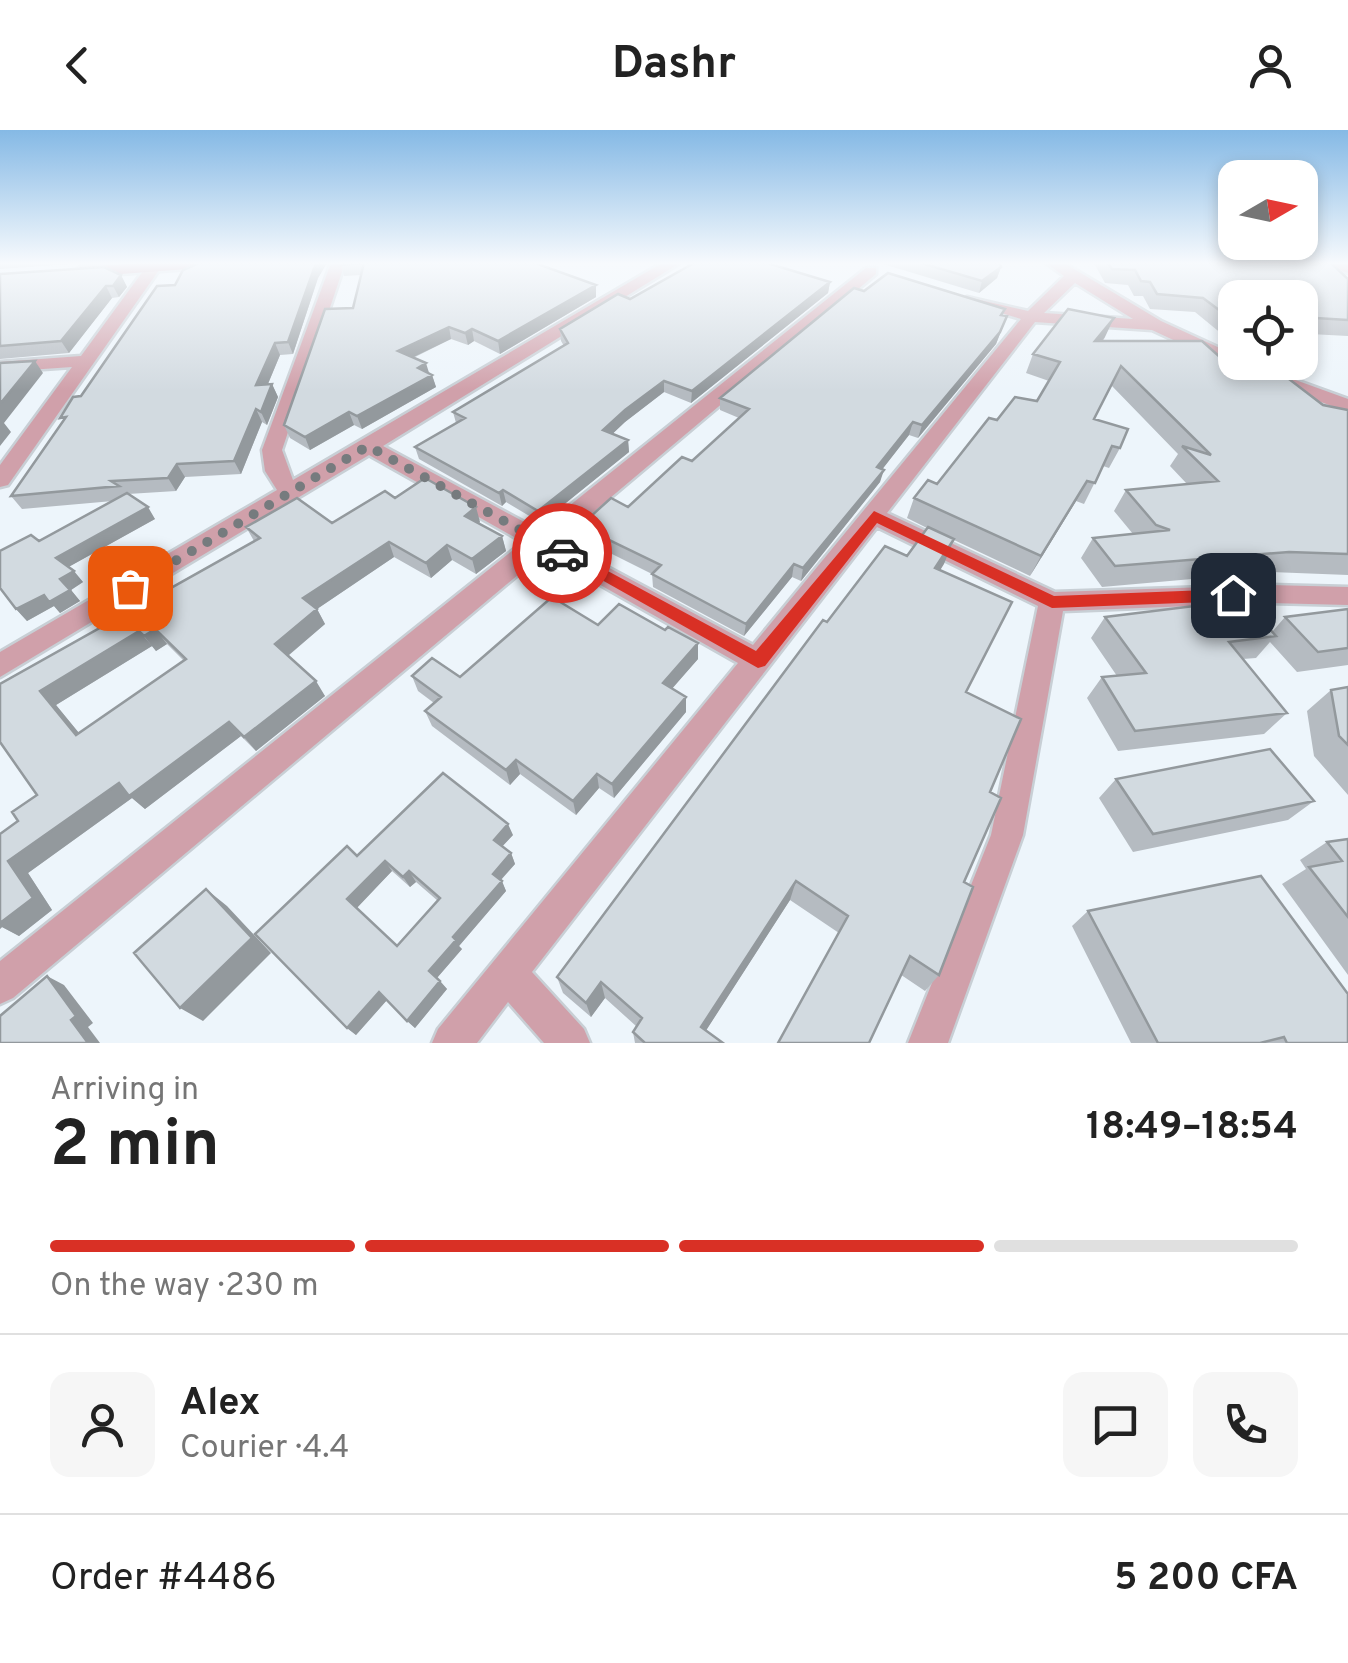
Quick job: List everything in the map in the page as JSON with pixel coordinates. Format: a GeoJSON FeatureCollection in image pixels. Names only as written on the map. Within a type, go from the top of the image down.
{"type":"FeatureCollection","features":[{"type":"Feature","properties":{"kind":"street"},"geometry":{"type":"LineString","coordinates":[[0,480],[126,306]]}},
{"type":"Feature","properties":{"kind":"street"},"geometry":{"type":"LineString","coordinates":[[290,493],[276,471],[272,450],[323,306]]}},
{"type":"Feature","properties":{"kind":"street"},"geometry":{"type":"LineString","coordinates":[[0,666],[602,306]]}},
{"type":"Feature","properties":{"kind":"street"},"geometry":{"type":"LineString","coordinates":[[0,985],[827,306]]}},
{"type":"Feature","properties":{"kind":"street"},"geometry":{"type":"LineString","coordinates":[[992,306],[1031,317],[1154,325]]}},
{"type":"Feature","properties":{"kind":"street"},"geometry":{"type":"LineString","coordinates":[[452,1043],[1039,306]]}},
{"type":"Feature","properties":{"kind":"street"},"geometry":{"type":"LineString","coordinates":[[1122,306],[1218,354]]}},
{"type":"Feature","properties":{"kind":"street"},"geometry":{"type":"LineString","coordinates":[[0,367],[86,361]]}},
{"type":"Feature","properties":{"kind":"street"},"geometry":{"type":"LineString","coordinates":[[1281,380],[1348,406]]}},
{"type":"Feature","properties":{"kind":"street"},"geometry":{"type":"LineString","coordinates":[[368,446],[758,661]]}},
{"type":"Feature","properties":{"kind":"street"},"geometry":{"type":"LineString","coordinates":[[874,516],[1052,602],[1269,594],[1348,596]]}},
{"type":"Feature","properties":{"kind":"street"},"geometry":{"type":"LineString","coordinates":[[928,1043],[1006,834],[1052,602]]}},
{"type":"Feature","properties":{"kind":"street"},"geometry":{"type":"LineString","coordinates":[[508,974],[570,1043]]}},
{"type":"Feature","properties":{"kind":"building"},"geometry":{"type":"Polygon","coordinates":[[[0,306],[90,306],[61,341],[0,346],[0,306]]]}},
{"type":"Feature","properties":{"kind":"building"},"geometry":{"type":"Polygon","coordinates":[[[143,306],[301,306],[288,342],[275,343],[256,385],[272,384],[261,412],[256,409],[234,461],[177,464],[168,478],[111,481],[119,486],[11,496],[66,417],[60,418],[73,397],[81,396],[143,306]]]}},
{"type":"Feature","properties":{"kind":"building"},"geometry":{"type":"Polygon","coordinates":[[[560,306],[498,341],[472,329],[465,333],[449,327],[398,351],[426,363],[418,368],[432,375],[357,416],[349,412],[305,437],[284,425],[325,309],[560,306]]]}},
{"type":"Feature","properties":{"kind":"building"},"geometry":{"type":"Polygon","coordinates":[[[599,306],[800,306],[692,391],[664,381],[625,410],[603,430],[628,440],[538,511],[415,447],[465,418],[453,412],[568,343],[560,329],[599,306]]]}},
{"type":"Feature","properties":{"kind":"building"},"geometry":{"type":"Polygon","coordinates":[[[833,306],[994,306],[1005,309],[1001,315],[1007,316],[1000,332],[922,425],[913,422],[877,467],[884,470],[803,568],[794,564],[746,624],[652,574],[661,565],[580,526],[611,498],[628,507],[682,457],[692,461],[749,409],[720,398],[833,306]]]}},
{"type":"Feature","properties":{"kind":"building"},"geometry":{"type":"Polygon","coordinates":[[[1318,306],[1348,306],[1348,320],[1318,318],[1318,306]]]}},
{"type":"Feature","properties":{"kind":"building"},"geometry":{"type":"Polygon","coordinates":[[[1068,309],[1114,318],[1095,341],[1202,341],[1218,355],[1218,380],[1290,380],[1323,405],[1348,410],[1348,554],[1289,552],[1115,566],[1093,538],[1170,530],[1156,525],[1126,490],[1218,481],[1182,446],[1211,455],[1121,366],[1094,419],[1128,429],[1120,448],[1112,446],[1095,483],[1087,481],[1041,556],[914,498],[928,480],[937,484],[989,418],[997,420],[1015,397],[1037,401],[1060,362],[1033,354],[1068,309]]]}},
{"type":"Feature","properties":{"kind":"building"},"geometry":{"type":"Polygon","coordinates":[[[35,361],[0,404],[0,363],[35,361]]]}},
{"type":"Feature","properties":{"kind":"building"},"geometry":{"type":"Polygon","coordinates":[[[425,478],[476,507],[465,516],[502,536],[472,559],[447,545],[426,563],[389,542],[303,598],[317,609],[275,644],[316,681],[244,737],[229,722],[129,796],[119,783],[8,861],[33,898],[0,923],[0,834],[18,821],[12,812],[37,795],[0,742],[0,684],[260,538],[246,527],[297,498],[332,523],[385,491],[395,498],[425,478]],[[155,629],[144,636],[139,631],[40,691],[76,735],[186,659],[155,629]]]}},
{"type":"Feature","properties":{"kind":"building"},"geometry":{"type":"Polygon","coordinates":[[[127,493],[148,507],[56,558],[74,571],[60,579],[70,590],[49,602],[44,595],[16,609],[0,588],[0,551],[31,535],[39,541],[127,493]]]}},
{"type":"Feature","properties":{"kind":"building"},"geometry":{"type":"Polygon","coordinates":[[[928,527],[954,539],[935,568],[1012,602],[966,692],[1021,719],[990,792],[1001,798],[964,882],[973,887],[939,975],[910,956],[869,1043],[778,1043],[848,916],[796,881],[701,1027],[723,1043],[645,1043],[633,1032],[642,1018],[601,982],[586,1003],[557,977],[823,620],[827,622],[885,546],[907,556],[928,527]]]}},
{"type":"Feature","properties":{"kind":"building"},"geometry":{"type":"Polygon","coordinates":[[[552,597],[598,625],[619,604],[698,643],[663,683],[686,697],[612,784],[597,774],[573,801],[516,760],[506,770],[425,711],[441,697],[412,676],[432,658],[460,677],[552,597]]]}},
{"type":"Feature","properties":{"kind":"building"},"geometry":{"type":"Polygon","coordinates":[[[1243,600],[1276,636],[1229,642],[1287,713],[1135,731],[1102,677],[1146,673],[1105,617],[1243,600]]]}},
{"type":"Feature","properties":{"kind":"building"},"geometry":{"type":"Polygon","coordinates":[[[1348,609],[1348,648],[1318,652],[1285,617],[1348,609]]]}},
{"type":"Feature","properties":{"kind":"building"},"geometry":{"type":"Polygon","coordinates":[[[1348,687],[1348,745],[1339,736],[1331,690],[1348,687]]]}},
{"type":"Feature","properties":{"kind":"building"},"geometry":{"type":"Polygon","coordinates":[[[1270,749],[1314,801],[1153,834],[1116,779],[1270,749]]]}},
{"type":"Feature","properties":{"kind":"building"},"geometry":{"type":"Polygon","coordinates":[[[443,773],[508,824],[494,840],[511,853],[493,874],[502,881],[429,971],[440,981],[407,1021],[379,992],[347,1028],[255,934],[347,846],[357,856],[443,773]],[[385,861],[347,899],[397,946],[440,898],[409,871],[403,877],[385,861]]]}},
{"type":"Feature","properties":{"kind":"building"},"geometry":{"type":"Polygon","coordinates":[[[1348,839],[1348,917],[1309,867],[1342,861],[1327,842],[1348,839]]]}},
{"type":"Feature","properties":{"kind":"building"},"geometry":{"type":"Polygon","coordinates":[[[1261,876],[1348,994],[1348,1043],[1287,1043],[1284,1037],[1260,1043],[1158,1043],[1088,911],[1261,876]]]}},
{"type":"Feature","properties":{"kind":"building"},"geometry":{"type":"Polygon","coordinates":[[[206,889],[252,938],[180,1008],[134,953],[206,889]]]}},
{"type":"Feature","properties":{"kind":"building"},"geometry":{"type":"Polygon","coordinates":[[[47,976],[76,1016],[71,1020],[88,1043],[0,1043],[0,1016],[47,976]]]}},
{"type":"Feature","properties":{"kind":"way so far"},"geometry":{"type":"LineString","coordinates":[[130,588],[368,446],[562,553]]}},
{"type":"Feature","properties":{"kind":"route"},"geometry":{"type":"LineString","coordinates":[[562,553],[758,661],[874,516],[1052,602],[1233,595]]}}]}
